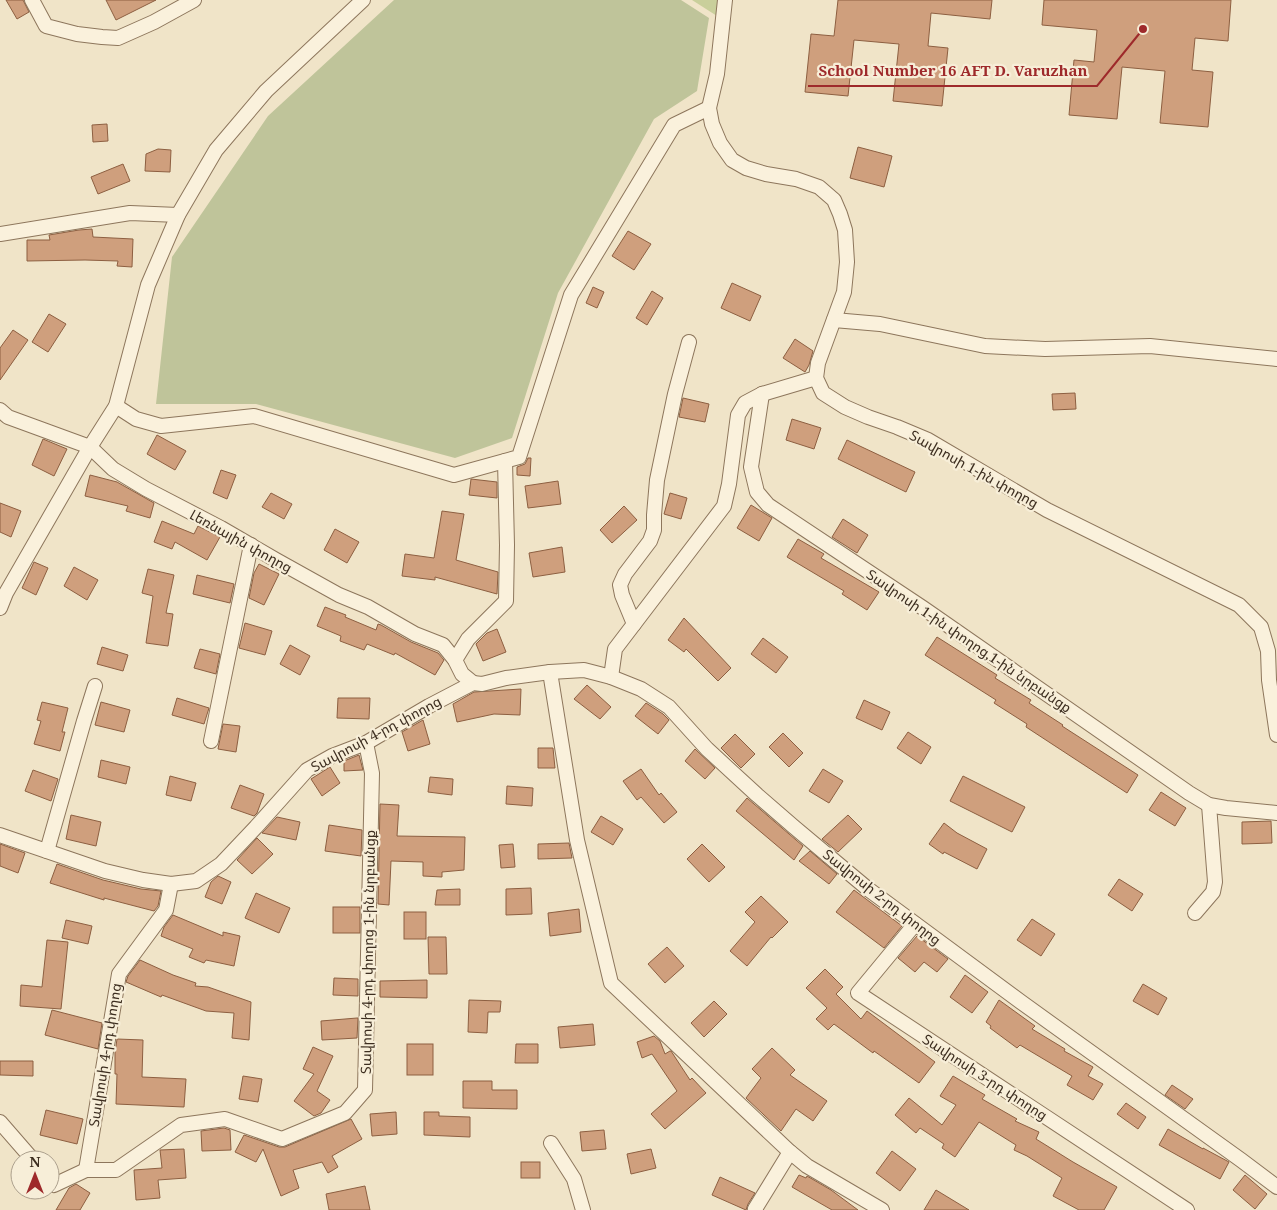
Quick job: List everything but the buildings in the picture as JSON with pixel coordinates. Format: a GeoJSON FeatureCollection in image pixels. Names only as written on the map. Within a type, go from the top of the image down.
{"type":"FeatureCollection","features":[{"type":"Feature","properties":{"kind":"street"},"geometry":{"type":"LineString","coordinates":[[32,0],[46,26],[77,34],[118,38],[154,22],[194,0]]}},
{"type":"Feature","properties":{"kind":"street"},"geometry":{"type":"LineString","coordinates":[[0,608],[6,593],[90,447],[116,406],[148,285],[178,215],[216,150],[266,91],[363,0]]}},
{"type":"Feature","properties":{"kind":"street"},"geometry":{"type":"LineString","coordinates":[[611,677],[615,649],[724,506],[729,484],[738,415],[745,403],[762,394],[816,378],[818,363],[844,292],[847,262],[845,230],[834,200],[819,187],[796,179],[766,174],[746,168],[732,160],[720,143],[712,124],[710,108],[717,74],[725,0]]}},
{"type":"Feature","properties":{"kind":"street"},"geometry":{"type":"LineString","coordinates":[[116,406],[136,419],[162,426],[254,416],[454,475],[519,457],[571,295],[674,125],[710,108]]}},
{"type":"Feature","properties":{"kind":"street"},"geometry":{"type":"LineString","coordinates":[[0,234],[130,213],[178,215]]}},
{"type":"Feature","properties":{"kind":"street"},"geometry":{"type":"LineString","coordinates":[[834,320],[880,324],[985,346],[1045,349],[1150,346],[1277,359]]}},
{"type":"Feature","properties":{"kind":"street"},"geometry":{"type":"LineString","coordinates":[[634,624],[620,585],[625,574],[650,540],[654,530],[657,480],[675,394],[689,342]]}},
{"type":"Feature","properties":{"kind":"street","name":"Տավրոսի 1-ին փողոց"},"geometry":{"type":"LineString","coordinates":[[816,378],[823,393],[845,407],[928,440],[1047,510],[1240,605],[1261,627],[1273,651],[1269,680],[1277,735]]}},
{"type":"Feature","properties":{"kind":"street","name":"Տավրոսի 1-ին փողոց,1-ին նրբանցք"},"geometry":{"type":"LineString","coordinates":[[762,394],[751,467],[757,492],[768,505],[931,614],[1189,793],[1209,805],[1277,813]]}},
{"type":"Feature","properties":{"kind":"street","name":"Լեռնային փողոց"},"geometry":{"type":"LineString","coordinates":[[0,410],[8,417],[90,447],[113,469],[146,489],[415,634],[443,645],[455,660],[462,674],[473,683]]}},
{"type":"Feature","properties":{"kind":"street"},"geometry":{"type":"LineString","coordinates":[[455,660],[468,639],[506,601],[505,461]]}},
{"type":"Feature","properties":{"kind":"street"},"geometry":{"type":"LineString","coordinates":[[211,741],[251,545]]}},
{"type":"Feature","properties":{"kind":"street","name":"Տավրոսի 2-րդ փողոց"},"geometry":{"type":"LineString","coordinates":[[473,683],[482,684],[506,678],[584,670],[641,688],[669,708],[707,749],[794,828],[868,889],[1277,1187]]}},
{"type":"Feature","properties":{"kind":"street"},"geometry":{"type":"LineString","coordinates":[[550,672],[577,840],[611,983],[790,1152],[807,1166],[882,1210]]}},
{"type":"Feature","properties":{"kind":"street","name":"Տավրոսի 4-րդ փողոց"},"geometry":{"type":"LineString","coordinates":[[0,835],[106,871],[143,880],[171,884],[196,881],[221,864],[307,770],[332,756],[366,743],[473,683]]}},
{"type":"Feature","properties":{"kind":"street"},"geometry":{"type":"LineString","coordinates":[[47,851],[84,721],[96,686]]}},
{"type":"Feature","properties":{"kind":"street","name":"Տավրոսի 4-րդ փողոց 1-ին նրբանցք"},"geometry":{"type":"LineString","coordinates":[[86,1170],[116,1170],[181,1125],[225,1119],[282,1139],[345,1112],[365,1090],[372,774],[366,743]]}},
{"type":"Feature","properties":{"kind":"street"},"geometry":{"type":"LineString","coordinates":[[1195,913],[1213,892],[1215,882],[1209,805]]}},
{"type":"Feature","properties":{"kind":"street","name":"Տավրոսի 4-րդ փողոց"},"geometry":{"type":"LineString","coordinates":[[86,1170],[119,974],[166,910],[171,884]]}},
{"type":"Feature","properties":{"kind":"street","name":"Տավրոսի 3-րդ փողոց"},"geometry":{"type":"LineString","coordinates":[[915,924],[858,993],[1188,1210]]}},
{"type":"Feature","properties":{"kind":"street"},"geometry":{"type":"LineString","coordinates":[[0,1122],[24,1150]]}},
{"type":"Feature","properties":{"kind":"street"},"geometry":{"type":"LineString","coordinates":[[551,1143],[574,1179],[583,1210]]}},
{"type":"Feature","properties":{"kind":"street"},"geometry":{"type":"LineString","coordinates":[[756,1210],[790,1152]]}},
{"type":"Feature","properties":{"kind":"street"},"geometry":{"type":"LineString","coordinates":[[60,1182],[86,1170]]}},
{"type":"Feature","properties":{"kind":"green space"},"geometry":{"type":"Polygon","coordinates":[[[394,0],[681,0],[709,18],[697,91],[654,119],[558,293],[512,438],[455,458],[256,404],[156,404],[172,257],[268,116],[394,0]]]}},
{"type":"Feature","properties":{"kind":"green space"},"geometry":{"type":"Polygon","coordinates":[[[692,0],[719,0],[717,16],[692,0]]]}},
{"type":"Feature","properties":{"kind":"place","name":"School Number 16 AFT D. Varuzhan"},"geometry":{"type":"Point","coordinates":[1143,29]}}]}
